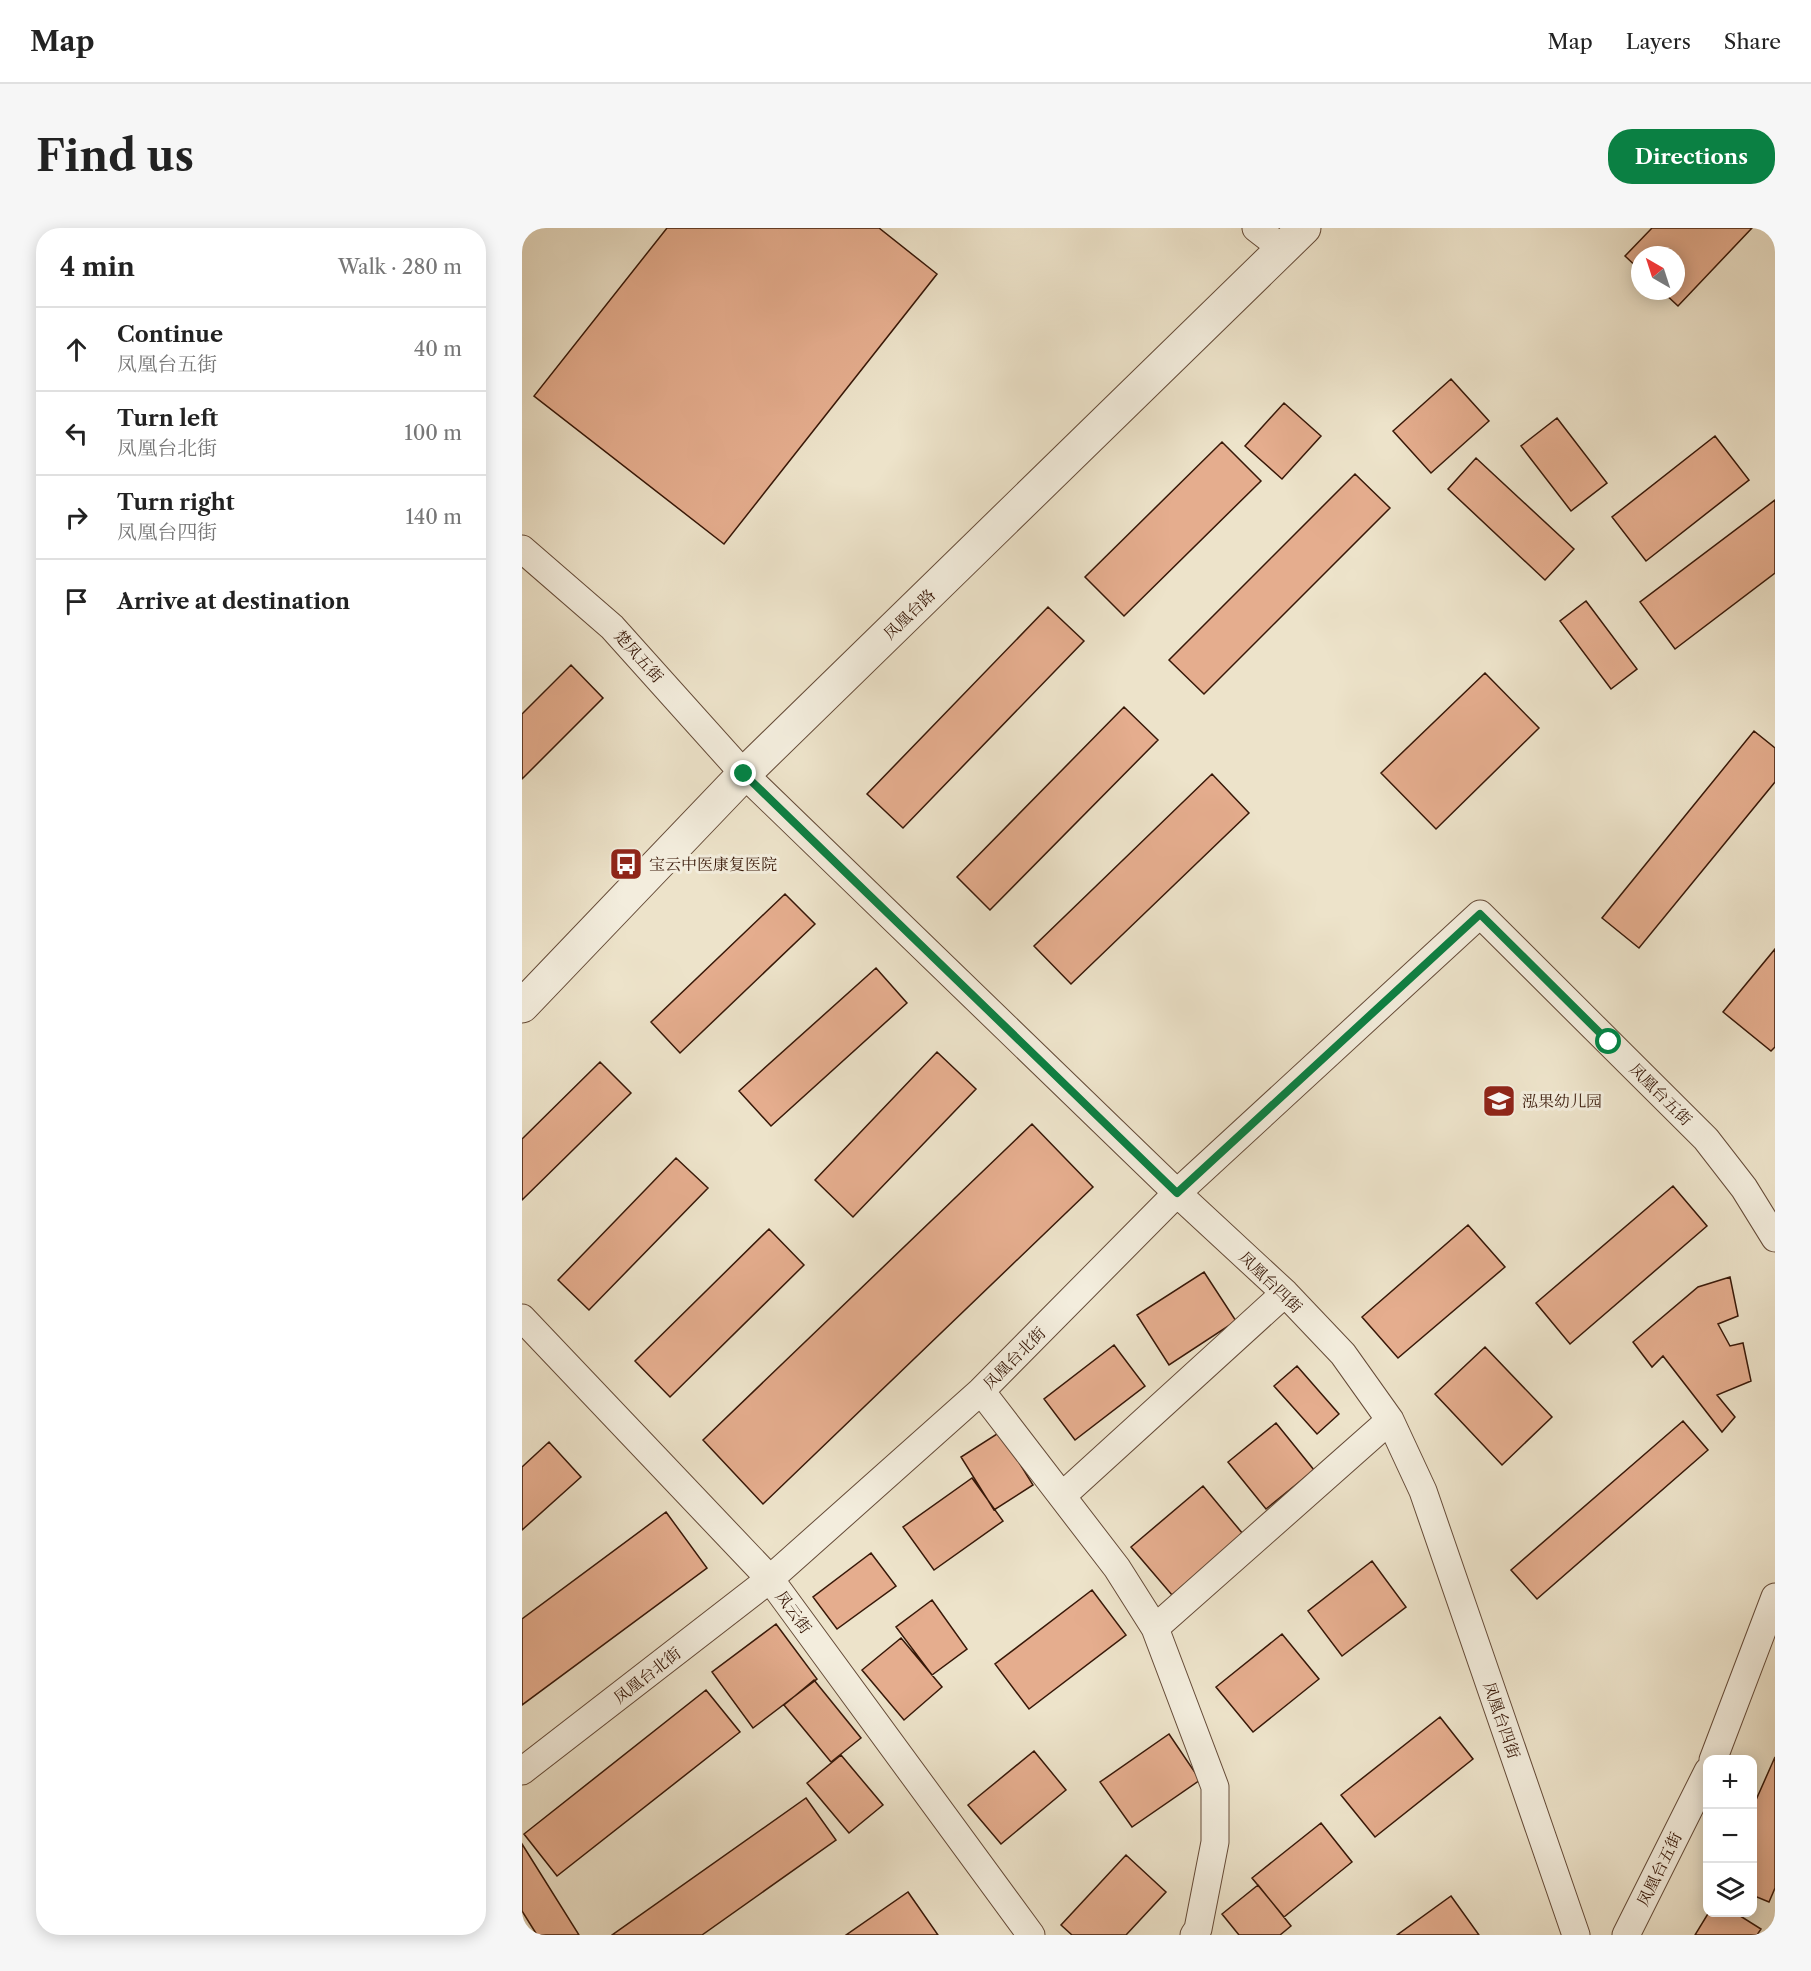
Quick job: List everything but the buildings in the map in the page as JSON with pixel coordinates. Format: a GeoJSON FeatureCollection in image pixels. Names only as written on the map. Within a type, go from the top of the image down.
{"type":"FeatureCollection","features":[{"type":"Feature","properties":{"kind":"street"},"geometry":{"type":"LineString","coordinates":[[1256,228],[1294,238]]}},
{"type":"Feature","properties":{"kind":"street","name":"凤凰台路"},"geometry":{"type":"LineString","coordinates":[[522,1006],[744,774],[1294,238]]}},
{"type":"Feature","properties":{"kind":"street","name":"楚凤五街"},"geometry":{"type":"LineString","coordinates":[[522,549],[612,627],[744,774]]}},
{"type":"Feature","properties":{"kind":"street","name":"凤凰台四街"},"geometry":{"type":"LineString","coordinates":[[744,774],[1177,1193],[1285,1293],[1343,1354],[1390,1420],[1423,1491],[1576,1935]]}},
{"type":"Feature","properties":{"kind":"street","name":"凤凰台北街"},"geometry":{"type":"LineString","coordinates":[[522,1771],[770,1579],[981,1391],[1177,1193],[1480,914]]}},
{"type":"Feature","properties":{"kind":"street","name":"凤凰台五街"},"geometry":{"type":"LineString","coordinates":[[1480,914],[1706,1139],[1744,1188],[1775,1238]]}},
{"type":"Feature","properties":{"kind":"street"},"geometry":{"type":"LineString","coordinates":[[1062,1496],[1285,1293]]}},
{"type":"Feature","properties":{"kind":"street","name":"凤云街"},"geometry":{"type":"LineString","coordinates":[[522,1318],[770,1579],[1031,1935]]}},
{"type":"Feature","properties":{"kind":"street"},"geometry":{"type":"LineString","coordinates":[[981,1391],[1118,1568],[1155,1628],[1215,1786],[1215,1842],[1194,1935]]}},
{"type":"Feature","properties":{"kind":"street"},"geometry":{"type":"LineString","coordinates":[[1155,1628],[1390,1420]]}},
{"type":"Feature","properties":{"kind":"street"},"geometry":{"type":"LineString","coordinates":[[1715,1755],[1775,1597]]}},
{"type":"Feature","properties":{"kind":"street","name":"凤凰台五街"},"geometry":{"type":"LineString","coordinates":[[1626,1935],[1703,1779]]}},
{"type":"Feature","properties":{"kind":"place","name":"宝云中医康复医院"},"geometry":{"type":"Point","coordinates":[626,864]}},
{"type":"Feature","properties":{"kind":"place","name":"泓果幼儿园"},"geometry":{"type":"Point","coordinates":[1499,1101]}},
{"type":"Feature","properties":{"kind":"route"},"geometry":{"type":"LineString","coordinates":[[744,774],[1177,1193],[1480,914],[1609,1042]]}}]}
